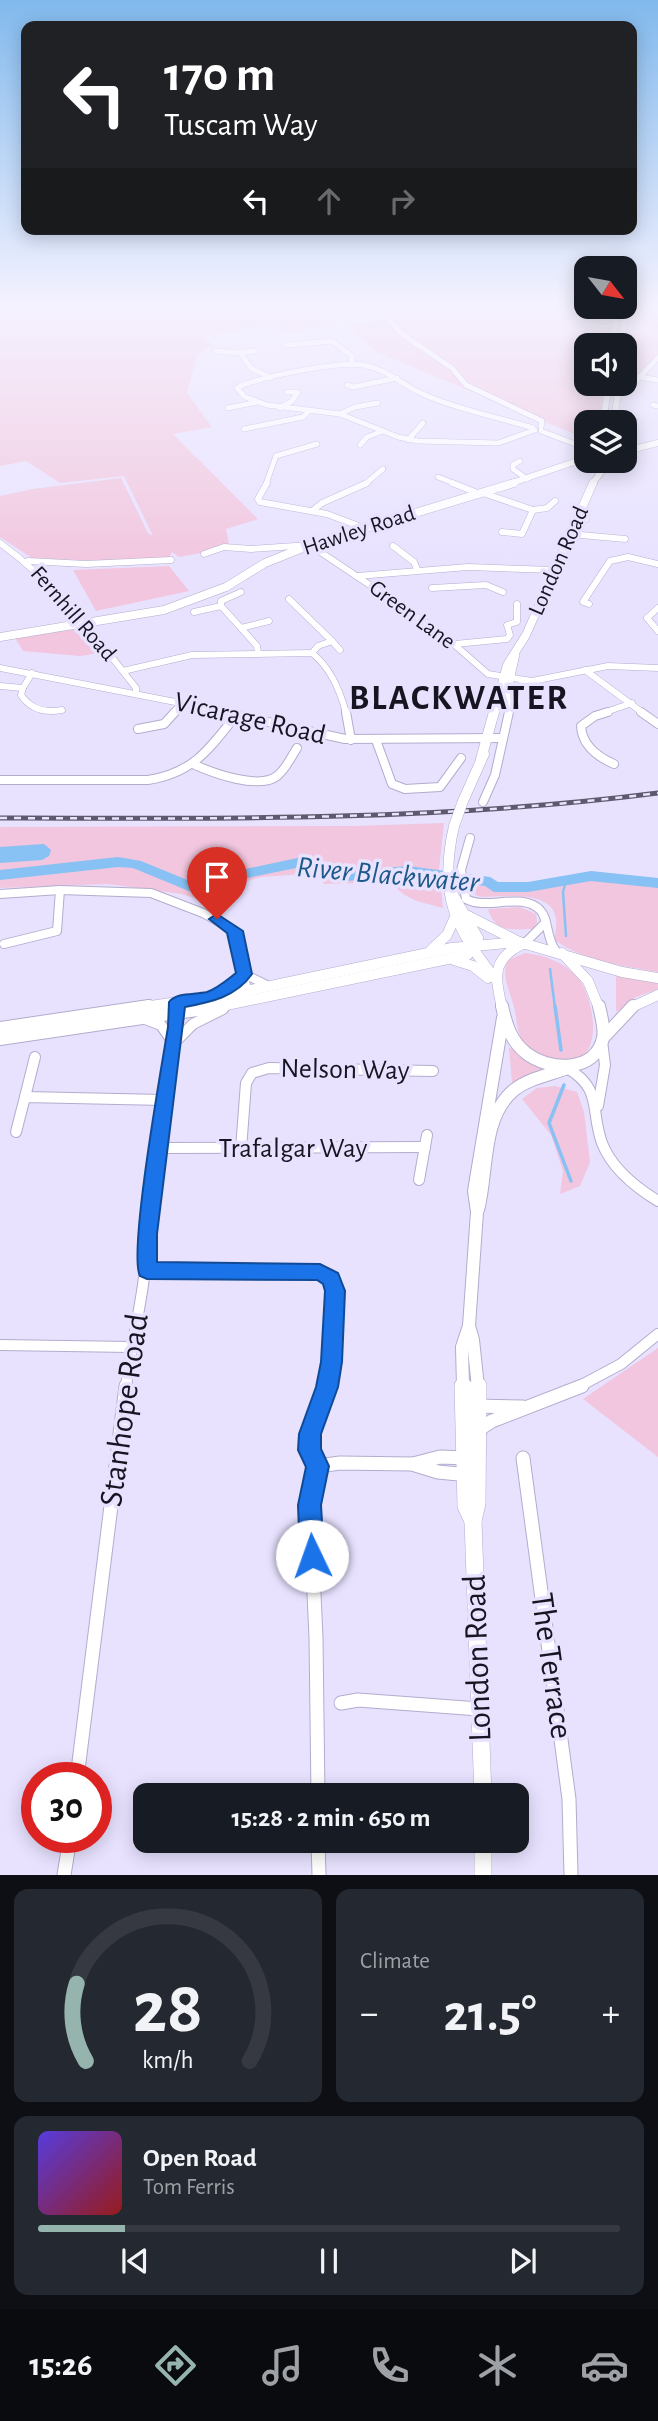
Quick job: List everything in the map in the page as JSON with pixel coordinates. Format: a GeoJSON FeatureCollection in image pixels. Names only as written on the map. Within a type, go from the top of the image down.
{"type":"FeatureCollection","features":[{"type":"Feature","properties":{"kind":"main road"},"geometry":{"type":"LineString","coordinates":[[637,446],[658,443]]}},
{"type":"Feature","properties":{"kind":"main road","name":"Hawley Road"},"geometry":{"type":"LineString","coordinates":[[0,637],[138,615],[196,600],[240,579],[265,563],[310,545],[482,494],[574,462]]}},
{"type":"Feature","properties":{"kind":"main road","name":"London Road"},"geometry":{"type":"LineString","coordinates":[[494,738],[514,656],[600,473]]}},
{"type":"Feature","properties":{"kind":"main road","name":"London Road"},"geometry":{"type":"LineString","coordinates":[[473,947],[478,938],[460,915],[455,889],[455,869],[449,851],[463,801],[481,759],[494,738],[509,697],[508,679]]}},
{"type":"Feature","properties":{"kind":"main road"},"geometry":{"type":"LineString","coordinates":[[426,953],[444,940],[460,915],[522,943],[622,972],[658,978]]}},
{"type":"Feature","properties":{"kind":"main road"},"geometry":{"type":"LineString","coordinates":[[0,1028],[177,1008],[232,1005],[269,986],[426,953],[522,943]]}},
{"type":"Feature","properties":{"kind":"main road"},"geometry":{"type":"LineString","coordinates":[[522,943],[501,958],[497,965],[497,984],[508,1032],[524,1052],[540,1061],[568,1068],[588,1061],[631,1007],[658,995]]}},
{"type":"Feature","properties":{"kind":"main road"},"geometry":{"type":"LineString","coordinates":[[0,1039],[144,1019],[210,997],[248,996],[450,960],[467,955],[473,947]]}},
{"type":"Feature","properties":{"kind":"main road"},"geometry":{"type":"LineString","coordinates":[[473,947],[497,984]]}},
{"type":"Feature","properties":{"kind":"main road"},"geometry":{"type":"LineString","coordinates":[[559,952],[583,972],[594,988],[603,1039]]}},
{"type":"Feature","properties":{"kind":"main road"},"geometry":{"type":"LineString","coordinates":[[450,960],[473,966],[497,984]]}},
{"type":"Feature","properties":{"kind":"main road","name":"London Road"},"geometry":{"type":"LineString","coordinates":[[482,1783],[472,1521],[477,1503],[471,1476],[469,1407],[462,1347],[469,1326],[477,1212],[474,1191],[479,1147],[503,1018]]}},
{"type":"Feature","properties":{"kind":"main road","name":"London Road"},"geometry":{"type":"LineString","coordinates":[[477,1212],[485,1192],[499,1106],[520,1086],[568,1068]]}},
{"type":"Feature","properties":{"kind":"main road","name":"London Road"},"geometry":{"type":"LineString","coordinates":[[469,1407],[477,1438],[470,1458]]}},
{"type":"Feature","properties":{"kind":"main road"},"geometry":{"type":"LineString","coordinates":[[483,1853],[483,1875]]}},
{"type":"Feature","properties":{"kind":"street"},"geometry":{"type":"LineString","coordinates":[[241,394],[257,402],[280,408],[340,414],[408,440],[498,443],[539,429]]}},
{"type":"Feature","properties":{"kind":"street"},"geometry":{"type":"LineString","coordinates":[[280,408],[298,394]]}},
{"type":"Feature","properties":{"kind":"street"},"geometry":{"type":"LineString","coordinates":[[422,394],[574,442]]}},
{"type":"Feature","properties":{"kind":"street"},"geometry":{"type":"LineString","coordinates":[[484,394],[542,421],[539,429]]}},
{"type":"Feature","properties":{"kind":"street"},"geometry":{"type":"LineString","coordinates":[[228,408],[257,402]]}},
{"type":"Feature","properties":{"kind":"street"},"geometry":{"type":"LineString","coordinates":[[340,414],[369,402],[378,403]]}},
{"type":"Feature","properties":{"kind":"street"},"geometry":{"type":"LineString","coordinates":[[244,429],[303,416],[310,410]]}},
{"type":"Feature","properties":{"kind":"street"},"geometry":{"type":"LineString","coordinates":[[408,440],[423,423]]}},
{"type":"Feature","properties":{"kind":"street"},"geometry":{"type":"LineString","coordinates":[[360,445],[367,438],[383,431]]}},
{"type":"Feature","properties":{"kind":"street"},"geometry":{"type":"LineString","coordinates":[[317,444],[276,456],[267,488],[258,499],[260,502],[277,506],[342,516],[364,528]]}},
{"type":"Feature","properties":{"kind":"street"},"geometry":{"type":"LineString","coordinates":[[520,461],[513,465],[513,469],[527,479]]}},
{"type":"Feature","properties":{"kind":"street"},"geometry":{"type":"LineString","coordinates":[[312,511],[322,503],[362,487],[383,469]]}},
{"type":"Feature","properties":{"kind":"street"},"geometry":{"type":"LineString","coordinates":[[438,477],[533,510],[547,508],[555,501]]}},
{"type":"Feature","properties":{"kind":"street"},"geometry":{"type":"LineString","coordinates":[[502,532],[522,534],[533,510]]}},
{"type":"Feature","properties":{"kind":"street"},"geometry":{"type":"LineString","coordinates":[[570,534],[625,540]]}},
{"type":"Feature","properties":{"kind":"street","name":"Fernhill Road"},"geometry":{"type":"LineString","coordinates":[[0,543],[28,561],[85,623],[136,688],[136,694]]}},
{"type":"Feature","properties":{"kind":"street"},"geometry":{"type":"LineString","coordinates":[[204,554],[236,545],[251,549],[310,545]]}},
{"type":"Feature","properties":{"kind":"street"},"geometry":{"type":"LineString","coordinates":[[394,546],[414,562],[417,569]]}},
{"type":"Feature","properties":{"kind":"street","name":"Green Lane"},"geometry":{"type":"LineString","coordinates":[[319,551],[455,644],[482,670],[508,679],[524,681],[608,666],[658,668]]}},
{"type":"Feature","properties":{"kind":"street"},"geometry":{"type":"LineString","coordinates":[[589,604],[583,601],[610,561],[628,557],[658,564]]}},
{"type":"Feature","properties":{"kind":"street"},"geometry":{"type":"LineString","coordinates":[[28,561],[86,565],[171,560]]}},
{"type":"Feature","properties":{"kind":"street"},"geometry":{"type":"LineString","coordinates":[[468,567],[470,586]]}},
{"type":"Feature","properties":{"kind":"street"},"geometry":{"type":"LineString","coordinates":[[357,576],[417,569],[468,567],[555,570]]}},
{"type":"Feature","properties":{"kind":"street"},"geometry":{"type":"LineString","coordinates":[[432,588],[486,585],[503,592]]}},
{"type":"Feature","properties":{"kind":"street"},"geometry":{"type":"LineString","coordinates":[[241,592],[220,601],[221,606],[257,646],[258,653]]}},
{"type":"Feature","properties":{"kind":"street"},"geometry":{"type":"LineString","coordinates":[[289,599],[340,650]]}},
{"type":"Feature","properties":{"kind":"street"},"geometry":{"type":"LineString","coordinates":[[455,644],[503,641],[510,635],[507,625],[517,622],[517,604]]}},
{"type":"Feature","properties":{"kind":"street"},"geometry":{"type":"LineString","coordinates":[[194,612],[221,606]]}},
{"type":"Feature","properties":{"kind":"street"},"geometry":{"type":"LineString","coordinates":[[658,608],[647,618],[658,631]]}},
{"type":"Feature","properties":{"kind":"street"},"geometry":{"type":"LineString","coordinates":[[241,628],[269,621]]}},
{"type":"Feature","properties":{"kind":"street"},"geometry":{"type":"LineString","coordinates":[[312,653],[318,646],[332,641]]}},
{"type":"Feature","properties":{"kind":"street"},"geometry":{"type":"LineString","coordinates":[[123,671],[192,656],[312,653],[322,659],[348,713],[351,740]]}},
{"type":"Feature","properties":{"kind":"street","name":"Vicarage Road"},"geometry":{"type":"LineString","coordinates":[[0,668],[237,714],[351,740],[494,738]]}},
{"type":"Feature","properties":{"kind":"street"},"geometry":{"type":"LineString","coordinates":[[585,670],[658,723]]}},
{"type":"Feature","properties":{"kind":"street"},"geometry":{"type":"LineString","coordinates":[[32,673],[21,695],[27,705],[46,711],[62,710]]}},
{"type":"Feature","properties":{"kind":"street"},"geometry":{"type":"LineString","coordinates":[[509,697],[524,681]]}},
{"type":"Feature","properties":{"kind":"street"},"geometry":{"type":"LineString","coordinates":[[0,687],[23,688]]}},
{"type":"Feature","properties":{"kind":"street"},"geometry":{"type":"LineString","coordinates":[[138,729],[164,724],[182,703]]}},
{"type":"Feature","properties":{"kind":"street"},"geometry":{"type":"LineString","coordinates":[[614,764],[603,760],[587,743],[580,733],[581,726],[595,716],[632,703]]}},
{"type":"Feature","properties":{"kind":"street"},"geometry":{"type":"LineString","coordinates":[[0,780],[148,780],[173,775],[195,765],[237,714]]}},
{"type":"Feature","properties":{"kind":"street"},"geometry":{"type":"LineString","coordinates":[[484,802],[495,775],[494,738]]}},
{"type":"Feature","properties":{"kind":"street"},"geometry":{"type":"LineString","coordinates":[[376,740],[392,784],[405,789],[440,787],[461,758]]}},
{"type":"Feature","properties":{"kind":"street"},"geometry":{"type":"LineString","coordinates":[[195,765],[205,771],[264,781],[277,776],[297,748]]}},
{"type":"Feature","properties":{"kind":"street"},"geometry":{"type":"LineString","coordinates":[[455,869],[470,838]]}},
{"type":"Feature","properties":{"kind":"street"},"geometry":{"type":"LineString","coordinates":[[0,894],[103,889],[150,893],[217,919],[235,931],[248,996]]}},
{"type":"Feature","properties":{"kind":"street"},"geometry":{"type":"LineString","coordinates":[[455,889],[475,904],[518,903],[534,906],[543,913],[547,939],[559,952]]}},
{"type":"Feature","properties":{"kind":"street"},"geometry":{"type":"LineString","coordinates":[[4,944],[57,931],[60,890]]}},
{"type":"Feature","properties":{"kind":"street"},"geometry":{"type":"LineString","coordinates":[[522,943],[544,924]]}},
{"type":"Feature","properties":{"kind":"street"},"geometry":{"type":"LineString","coordinates":[[244,974],[269,986]]}},
{"type":"Feature","properties":{"kind":"street"},"geometry":{"type":"LineString","coordinates":[[210,997],[228,989],[244,974]]}},
{"type":"Feature","properties":{"kind":"street"},"geometry":{"type":"LineString","coordinates":[[144,1019],[161,1025],[174,1044],[192,1024],[232,1005]]}},
{"type":"Feature","properties":{"kind":"street","name":"Stanhope Road"},"geometry":{"type":"LineString","coordinates":[[80,1762],[131,1348],[147,1270],[147,1234],[177,1008]]}},
{"type":"Feature","properties":{"kind":"street"},"geometry":{"type":"LineString","coordinates":[[603,1039],[605,1065],[598,1107],[600,1133],[608,1156],[633,1184],[658,1200]]}},
{"type":"Feature","properties":{"kind":"street"},"geometry":{"type":"LineString","coordinates":[[16,1132],[34,1057]]}},
{"type":"Feature","properties":{"kind":"street","name":"Nelson Way"},"geometry":{"type":"LineString","coordinates":[[241,1149],[246,1083],[252,1073],[269,1068],[433,1071]]}},
{"type":"Feature","properties":{"kind":"street"},"geometry":{"type":"LineString","coordinates":[[568,1068],[588,1080],[598,1107]]}},
{"type":"Feature","properties":{"kind":"street"},"geometry":{"type":"LineString","coordinates":[[25,1097],[164,1100]]}},
{"type":"Feature","properties":{"kind":"street","name":"Trafalgar Way"},"geometry":{"type":"LineString","coordinates":[[160,1147],[241,1149],[426,1141],[419,1180]]}},
{"type":"Feature","properties":{"kind":"street"},"geometry":{"type":"LineString","coordinates":[[147,1270],[320,1272],[331,1279],[335,1291],[327,1387],[310,1434],[309,1450],[318,1466],[310,1505],[316,1637],[318,1783]]}},
{"type":"Feature","properties":{"kind":"street"},"geometry":{"type":"LineString","coordinates":[[477,1438],[481,1428],[492,1421],[584,1385],[621,1364],[658,1334]]}},
{"type":"Feature","properties":{"kind":"street"},"geometry":{"type":"LineString","coordinates":[[0,1345],[131,1348]]}},
{"type":"Feature","properties":{"kind":"street"},"geometry":{"type":"LineString","coordinates":[[469,1407],[528,1407]]}},
{"type":"Feature","properties":{"kind":"street"},"geometry":{"type":"LineString","coordinates":[[318,1466],[340,1463],[412,1464],[440,1457],[470,1458]]}},
{"type":"Feature","properties":{"kind":"street","name":"The Terrace"},"geometry":{"type":"LineString","coordinates":[[523,1458],[569,1800],[571,1875]]}},
{"type":"Feature","properties":{"kind":"street"},"geometry":{"type":"LineString","coordinates":[[412,1464],[438,1472],[471,1476]]}},
{"type":"Feature","properties":{"kind":"street"},"geometry":{"type":"LineString","coordinates":[[341,1703],[358,1700],[479,1709]]}},
{"type":"Feature","properties":{"kind":"street"},"geometry":{"type":"LineString","coordinates":[[64,1875],[68,1853]]}},
{"type":"Feature","properties":{"kind":"street"},"geometry":{"type":"LineString","coordinates":[[318,1853],[319,1875]]}},
{"type":"Feature","properties":{"kind":"shaded area"},"geometry":{"type":"Polygon","coordinates":[[[0,394],[187,394],[212,427],[173,434],[258,519],[226,529],[229,544],[211,551],[179,557],[172,552],[169,558],[99,561],[32,558],[0,537],[0,496],[121,478],[148,533],[153,536],[124,476],[60,483],[26,461],[0,466],[0,394]]]}},
{"type":"Feature","properties":{"kind":"shaded area"},"geometry":{"type":"Polygon","coordinates":[[[476,394],[574,394],[574,396],[602,396],[601,410],[574,410],[574,434],[476,394]]]}},
{"type":"Feature","properties":{"kind":"shaded area"},"geometry":{"type":"Polygon","coordinates":[[[169,566],[189,591],[96,611],[73,570],[169,566]]]}},
{"type":"Feature","properties":{"kind":"shaded area"},"geometry":{"type":"Polygon","coordinates":[[[85,628],[105,652],[80,656],[23,651],[15,638],[85,628]]]}},
{"type":"Feature","properties":{"kind":"shaded area"},"geometry":{"type":"Polygon","coordinates":[[[444,823],[439,869],[443,908],[408,897],[393,882],[324,884],[318,873],[261,877],[240,883],[225,907],[181,894],[108,884],[0,888],[0,827],[353,826],[444,823]]]}},
{"type":"Feature","properties":{"kind":"shaded area"},"geometry":{"type":"Polygon","coordinates":[[[592,878],[658,885],[658,972],[604,962],[566,947],[555,940],[556,918],[545,902],[513,896],[482,897],[475,895],[468,888],[469,881],[493,888],[520,890],[592,878]]]}},
{"type":"Feature","properties":{"kind":"shaded area"},"geometry":{"type":"Polygon","coordinates":[[[520,907],[536,914],[537,923],[533,929],[500,926],[495,923],[488,909],[520,907]]]}},
{"type":"Feature","properties":{"kind":"shaded area"},"geometry":{"type":"Polygon","coordinates":[[[525,953],[560,963],[577,977],[587,995],[593,1033],[585,1053],[577,1059],[563,1061],[540,1055],[522,1040],[505,973],[508,960],[525,953]]]}},
{"type":"Feature","properties":{"kind":"shaded area"},"geometry":{"type":"Polygon","coordinates":[[[616,976],[658,983],[658,989],[636,997],[616,1012],[616,976]]]}},
{"type":"Feature","properties":{"kind":"shaded area"},"geometry":{"type":"Polygon","coordinates":[[[512,1047],[526,1060],[545,1070],[512,1083],[509,1048],[512,1047]]]}},
{"type":"Feature","properties":{"kind":"shaded area"},"geometry":{"type":"Polygon","coordinates":[[[555,1086],[577,1092],[584,1112],[590,1162],[580,1186],[560,1194],[563,1171],[551,1135],[522,1099],[537,1088],[555,1086]]]}},
{"type":"Feature","properties":{"kind":"shaded area"},"geometry":{"type":"Polygon","coordinates":[[[658,1348],[658,1457],[583,1399],[658,1348]]]}},
{"type":"Feature","properties":{"kind":"water"},"geometry":{"type":"Polygon","coordinates":[[[44,844],[51,850],[49,856],[42,860],[0,863],[0,847],[44,844]]]}},
{"type":"Feature","properties":{"kind":"waterway","name":"River Blackwater"},"geometry":{"type":"LineString","coordinates":[[0,875],[118,862],[136,864],[201,891],[211,889],[232,876],[302,862],[347,876],[408,871],[490,882],[494,887],[528,887],[591,876],[658,883]]}},
{"type":"Feature","properties":{"kind":"waterway"},"geometry":{"type":"LineString","coordinates":[[566,881],[563,892],[566,936]]}},
{"type":"Feature","properties":{"kind":"waterway"},"geometry":{"type":"LineString","coordinates":[[550,969],[555,1008]]}},
{"type":"Feature","properties":{"kind":"waterway"},"geometry":{"type":"LineString","coordinates":[[555,1006],[561,1050]]}},
{"type":"Feature","properties":{"kind":"waterway"},"geometry":{"type":"LineString","coordinates":[[564,1085],[549,1123],[571,1181]]}},
{"type":"Feature","properties":{"kind":"railway"},"geometry":{"type":"LineString","coordinates":[[0,818],[247,818],[412,813],[494,809],[658,793]]}},
{"type":"Feature","properties":{"kind":"district","name":"BLACKWATER"},"geometry":{"type":"Point","coordinates":[459,698]}},
{"type":"Feature","properties":{"kind":"route"},"geometry":{"type":"LineString","coordinates":[[217,919],[235,931],[244,974],[228,989],[210,997],[177,1002],[145,1260],[147,1270],[320,1272],[331,1279],[335,1291],[331,1362],[327,1387],[310,1434],[309,1450],[318,1466],[313,1479],[310,1505],[312,1556]]}}]}
